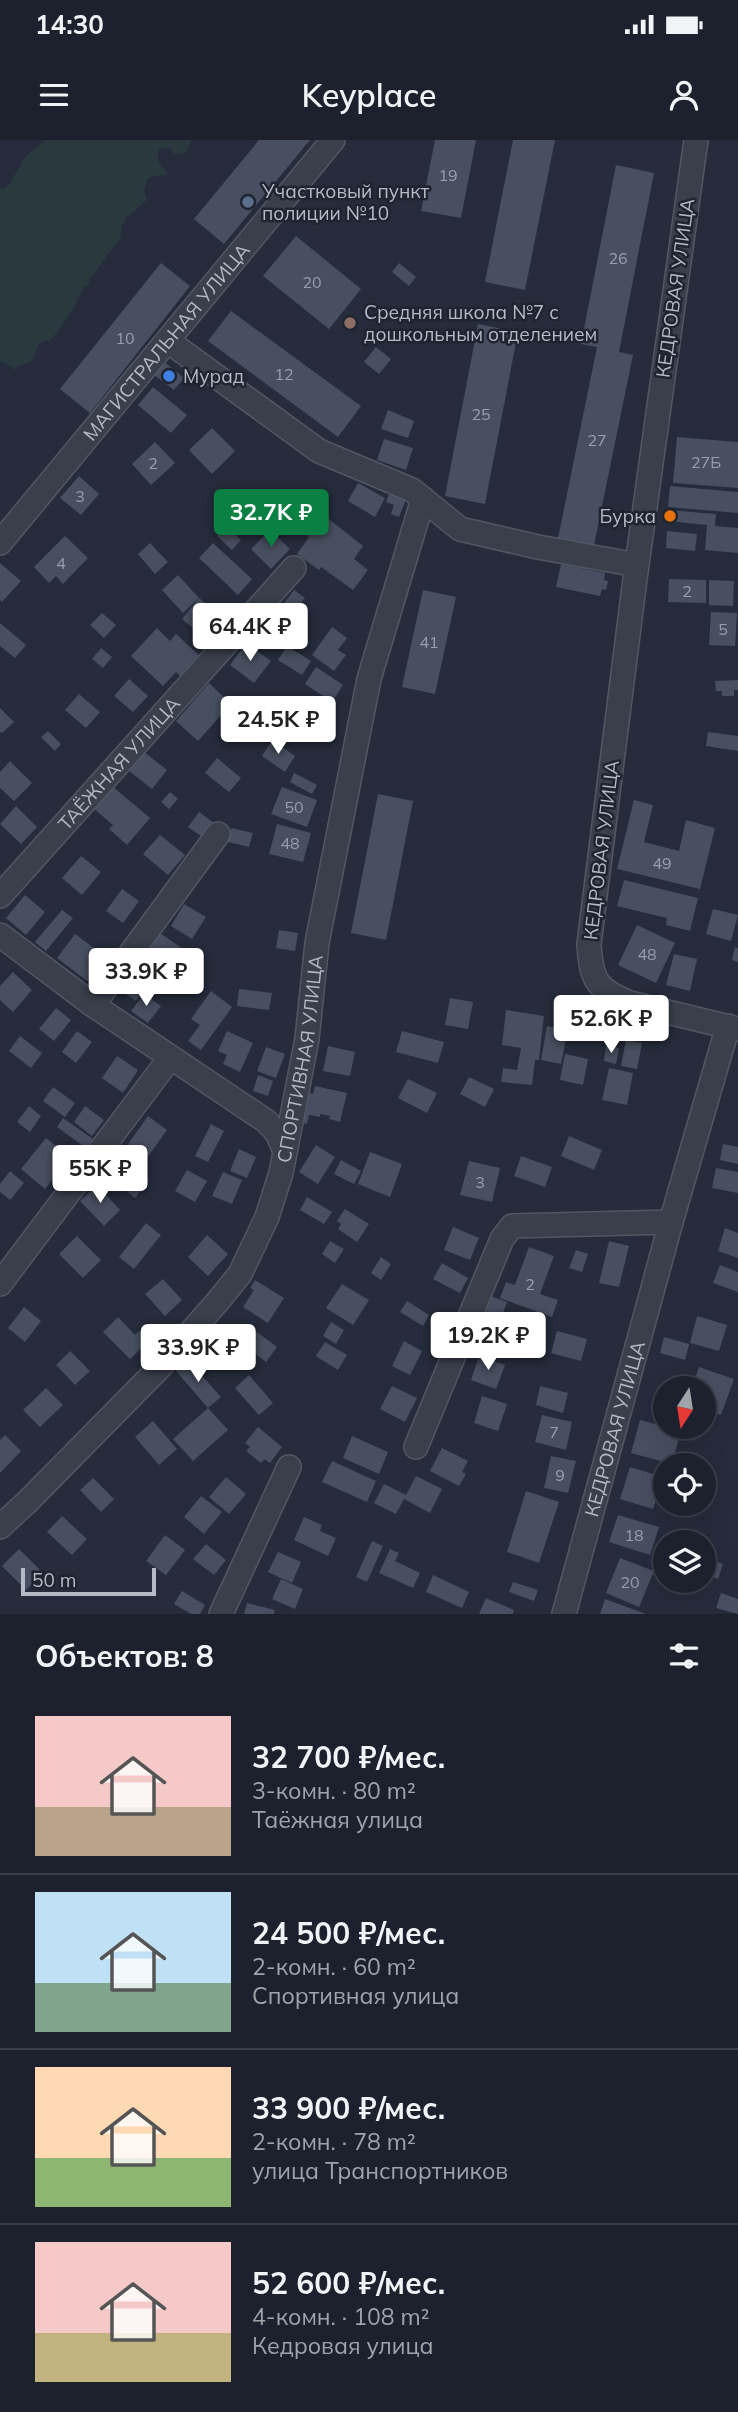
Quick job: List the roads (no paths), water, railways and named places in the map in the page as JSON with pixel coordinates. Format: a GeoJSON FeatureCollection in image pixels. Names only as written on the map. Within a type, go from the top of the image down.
{"type":"FeatureCollection","features":[{"type":"Feature","properties":{"kind":"street","name":"МАГИСТРАЛЬНАЯ УЛИЦА"},"geometry":{"type":"LineString","coordinates":[[0,543],[333,140]]}},
{"type":"Feature","properties":{"kind":"street","name":"КЕДРОВАЯ УЛИЦА"},"geometry":{"type":"LineString","coordinates":[[564,1614],[671,1222],[733,1027],[630,1003],[614,996],[600,987],[590,965],[589,944],[695,140]]}},
{"type":"Feature","properties":{"kind":"street"},"geometry":{"type":"LineString","coordinates":[[168,341],[319,451],[412,490],[460,529],[637,565]]}},
{"type":"Feature","properties":{"kind":"street","name":"СПОРТИВНАЯ УЛИЦА"},"geometry":{"type":"LineString","coordinates":[[0,1527],[162,1365],[240,1274],[267,1217],[281,1173],[307,1039],[317,943],[369,679],[423,499]]}},
{"type":"Feature","properties":{"kind":"street","name":"ТАЁЖНАЯ УЛИЦА"},"geometry":{"type":"LineString","coordinates":[[0,896],[294,568]]}},
{"type":"Feature","properties":{"kind":"street"},"geometry":{"type":"LineString","coordinates":[[93,1005],[218,834]]}},
{"type":"Feature","properties":{"kind":"street"},"geometry":{"type":"LineString","coordinates":[[0,935],[93,1005],[267,1121],[277,1133],[284,1149]]}},
{"type":"Feature","properties":{"kind":"street"},"geometry":{"type":"LineString","coordinates":[[0,1284],[170,1058]]}},
{"type":"Feature","properties":{"kind":"street"},"geometry":{"type":"LineString","coordinates":[[416,1447],[502,1240],[512,1226],[671,1222]]}},
{"type":"Feature","properties":{"kind":"street"},"geometry":{"type":"LineString","coordinates":[[221,1614],[289,1467]]}},
{"type":"Feature","properties":{"kind":"place","name":"Участковый пункт полиции №10"},"geometry":{"type":"Point","coordinates":[248,202]}},
{"type":"Feature","properties":{"kind":"place","name":"Средняя школа №7 с дошкольным отделением"},"geometry":{"type":"Point","coordinates":[350,323]}},
{"type":"Feature","properties":{"kind":"place","name":"Мурад"},"geometry":{"type":"Point","coordinates":[169,376]}},
{"type":"Feature","properties":{"kind":"place","name":"Бурка"},"geometry":{"type":"Point","coordinates":[670,516]}}]}
